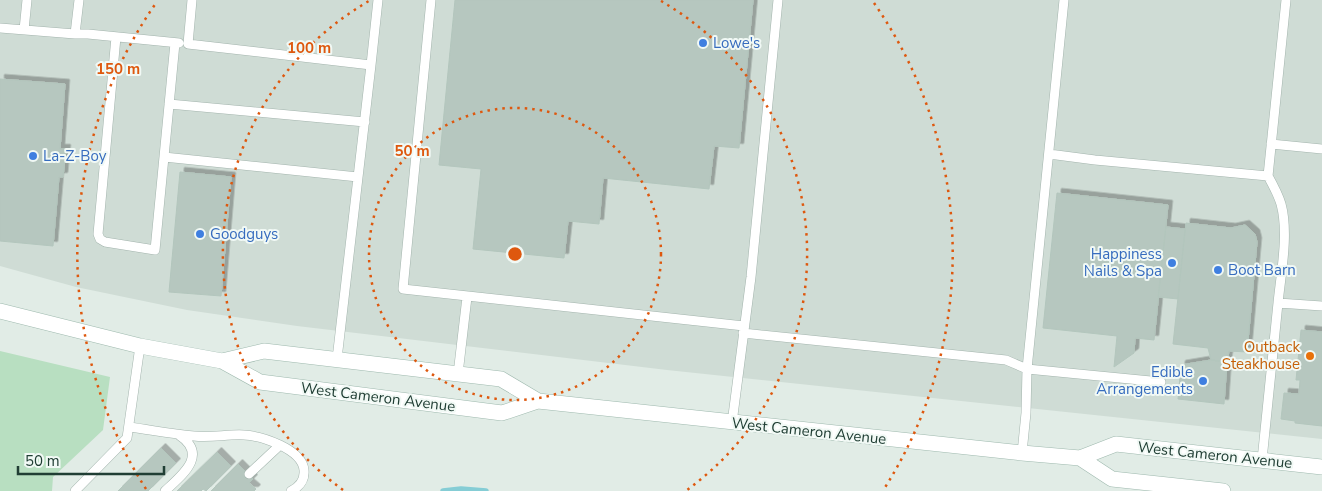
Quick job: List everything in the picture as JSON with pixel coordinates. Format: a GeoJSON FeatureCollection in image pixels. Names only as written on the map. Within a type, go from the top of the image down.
{"type":"FeatureCollection","features":[{"type":"Feature","properties":{"kind":"street","name":"West Cameron Avenue"},"geometry":{"type":"LineString","coordinates":[[0,311],[140,346],[222,361],[260,382],[502,413],[538,401]]}},
{"type":"Feature","properties":{"kind":"street","name":"West Cameron Avenue"},"geometry":{"type":"LineString","coordinates":[[222,361],[264,351],[337,359],[501,379],[538,401],[1022,453],[1080,458],[1116,444],[1322,467]]}},
{"type":"Feature","properties":{"kind":"street","name":"West Cameron Avenue"},"geometry":{"type":"LineString","coordinates":[[1080,458],[1112,479],[1223,491]]}},
{"type":"Feature","properties":{"kind":"lane"},"geometry":{"type":"LineString","coordinates":[[24,30],[27,0]]}},
{"type":"Feature","properties":{"kind":"lane"},"geometry":{"type":"LineString","coordinates":[[75,34],[78,0]]}},
{"type":"Feature","properties":{"kind":"lane"},"geometry":{"type":"LineString","coordinates":[[188,44],[192,0]]}},
{"type":"Feature","properties":{"kind":"lane"},"geometry":{"type":"LineString","coordinates":[[337,359],[378,0]]}},
{"type":"Feature","properties":{"kind":"lane"},"geometry":{"type":"LineString","coordinates":[[431,0],[403,290],[1006,360],[1027,369],[1161,382]]}},
{"type":"Feature","properties":{"kind":"lane"},"geometry":{"type":"LineString","coordinates":[[732,423],[751,277],[778,0]]}},
{"type":"Feature","properties":{"kind":"lane"},"geometry":{"type":"LineString","coordinates":[[1022,453],[1026,413],[1027,369],[1064,0]]}},
{"type":"Feature","properties":{"kind":"lane"},"geometry":{"type":"LineString","coordinates":[[1262,460],[1284,226],[1282,206],[1268,176],[1286,0]]}},
{"type":"Feature","properties":{"kind":"lane"},"geometry":{"type":"LineString","coordinates":[[0,28],[175,42],[371,65]]}},
{"type":"Feature","properties":{"kind":"lane"},"geometry":{"type":"LineString","coordinates":[[116,37],[98,234],[100,240],[105,242],[155,250],[175,42]]}},
{"type":"Feature","properties":{"kind":"lane"},"geometry":{"type":"LineString","coordinates":[[168,104],[364,122]]}},
{"type":"Feature","properties":{"kind":"lane"},"geometry":{"type":"LineString","coordinates":[[1271,144],[1322,149]]}},
{"type":"Feature","properties":{"kind":"lane"},"geometry":{"type":"LineString","coordinates":[[1049,154],[1268,176]]}},
{"type":"Feature","properties":{"kind":"lane"},"geometry":{"type":"LineString","coordinates":[[164,157],[358,177]]}},
{"type":"Feature","properties":{"kind":"lane"},"geometry":{"type":"LineString","coordinates":[[458,374],[467,297]]}},
{"type":"Feature","properties":{"kind":"lane"},"geometry":{"type":"LineString","coordinates":[[1278,303],[1322,306]]}},
{"type":"Feature","properties":{"kind":"lane"},"geometry":{"type":"LineString","coordinates":[[75,491],[127,438],[140,346]]}},
{"type":"Feature","properties":{"kind":"lane"},"geometry":{"type":"LineString","coordinates":[[129,427],[196,436],[245,435],[269,440],[294,454],[302,462],[305,471],[301,484],[291,491]]}},
{"type":"Feature","properties":{"kind":"lane"},"geometry":{"type":"LineString","coordinates":[[165,491],[190,466],[193,455],[191,445],[177,434]]}},
{"type":"Feature","properties":{"kind":"lane"},"geometry":{"type":"LineString","coordinates":[[249,474],[280,445]]}},
{"type":"Feature","properties":{"kind":"shaded area"},"geometry":{"type":"Polygon","coordinates":[[[0,0],[1322,0],[1322,439],[667,370],[297,326],[187,310],[76,287],[0,266],[0,0]]]}},
{"type":"Feature","properties":{"kind":"green space"},"geometry":{"type":"Polygon","coordinates":[[[0,351],[110,377],[103,430],[53,477],[52,491],[0,491],[0,351]]]}},
{"type":"Feature","properties":{"kind":"building"},"geometry":{"type":"Polygon","coordinates":[[[455,0],[753,0],[739,148],[714,146],[709,189],[603,178],[599,224],[568,221],[564,258],[473,249],[481,169],[439,165],[455,0]]]}},
{"type":"Feature","properties":{"kind":"building","name":"La-Z-Boy"},"geometry":{"type":"Polygon","coordinates":[[[0,79],[65,84],[60,149],[66,149],[63,177],[59,177],[53,246],[0,241],[0,79]]]}},
{"type":"Feature","properties":{"kind":"building","name":"Goodguys"},"geometry":{"type":"Polygon","coordinates":[[[180,172],[231,177],[221,296],[169,292],[180,172]]]}},
{"type":"Feature","properties":{"kind":"building"},"geometry":{"type":"Polygon","coordinates":[[[1057,193],[1168,205],[1154,340],[1135,338],[1134,353],[1114,367],[1117,336],[1043,328],[1057,193]]]}},
{"type":"Feature","properties":{"kind":"building","name":"Boot Barn"},"geometry":{"type":"Polygon","coordinates":[[[1186,223],[1231,228],[1245,225],[1255,234],[1257,242],[1247,352],[1229,351],[1227,362],[1211,360],[1208,348],[1173,344],[1186,223]]]}},
{"type":"Feature","properties":{"kind":"building","name":"Happiness Nails & Spa"},"geometry":{"type":"Polygon","coordinates":[[[1166,227],[1185,229],[1178,299],[1158,297],[1166,227]]]}},
{"type":"Feature","properties":{"kind":"building","name":"Outback Steakhouse"},"geometry":{"type":"Polygon","coordinates":[[[1301,330],[1322,332],[1322,426],[1295,423],[1295,421],[1281,419],[1284,393],[1299,394],[1300,380],[1296,380],[1301,330]]]}},
{"type":"Feature","properties":{"kind":"building","name":"Edible Arrangements"},"geometry":{"type":"Polygon","coordinates":[[[1211,360],[1227,362],[1224,404],[1178,399],[1181,365],[1211,360]]]}},
{"type":"Feature","properties":{"kind":"building"},"geometry":{"type":"Polygon","coordinates":[[[161,448],[176,463],[148,491],[118,491],[161,448]]]}},
{"type":"Feature","properties":{"kind":"building"},"geometry":{"type":"Polygon","coordinates":[[[217,452],[231,466],[206,491],[203,489],[201,491],[177,491],[217,452]]]}},
{"type":"Feature","properties":{"kind":"building"},"geometry":{"type":"Polygon","coordinates":[[[238,464],[253,479],[249,483],[256,489],[254,491],[211,491],[238,464]]]}},
{"type":"Feature","properties":{"kind":"waterway"},"geometry":{"type":"LineString","coordinates":[[443,491],[461,489],[486,491]]}},
{"type":"Feature","properties":{"kind":"place","name":"Lowe's"},"geometry":{"type":"Point","coordinates":[703,43]}},
{"type":"Feature","properties":{"kind":"place","name":"La-Z-Boy"},"geometry":{"type":"Point","coordinates":[33,156]}},
{"type":"Feature","properties":{"kind":"place","name":"Goodguys"},"geometry":{"type":"Point","coordinates":[200,234]}},
{"type":"Feature","properties":{"kind":"place","name":"Happiness Nails & Spa"},"geometry":{"type":"Point","coordinates":[1172,263]}},
{"type":"Feature","properties":{"kind":"place","name":"Boot Barn"},"geometry":{"type":"Point","coordinates":[1218,270]}},
{"type":"Feature","properties":{"kind":"place","name":"Outback Steakhouse"},"geometry":{"type":"Point","coordinates":[1310,356]}},
{"type":"Feature","properties":{"kind":"place","name":"Edible Arrangements"},"geometry":{"type":"Point","coordinates":[1203,381]}}]}
